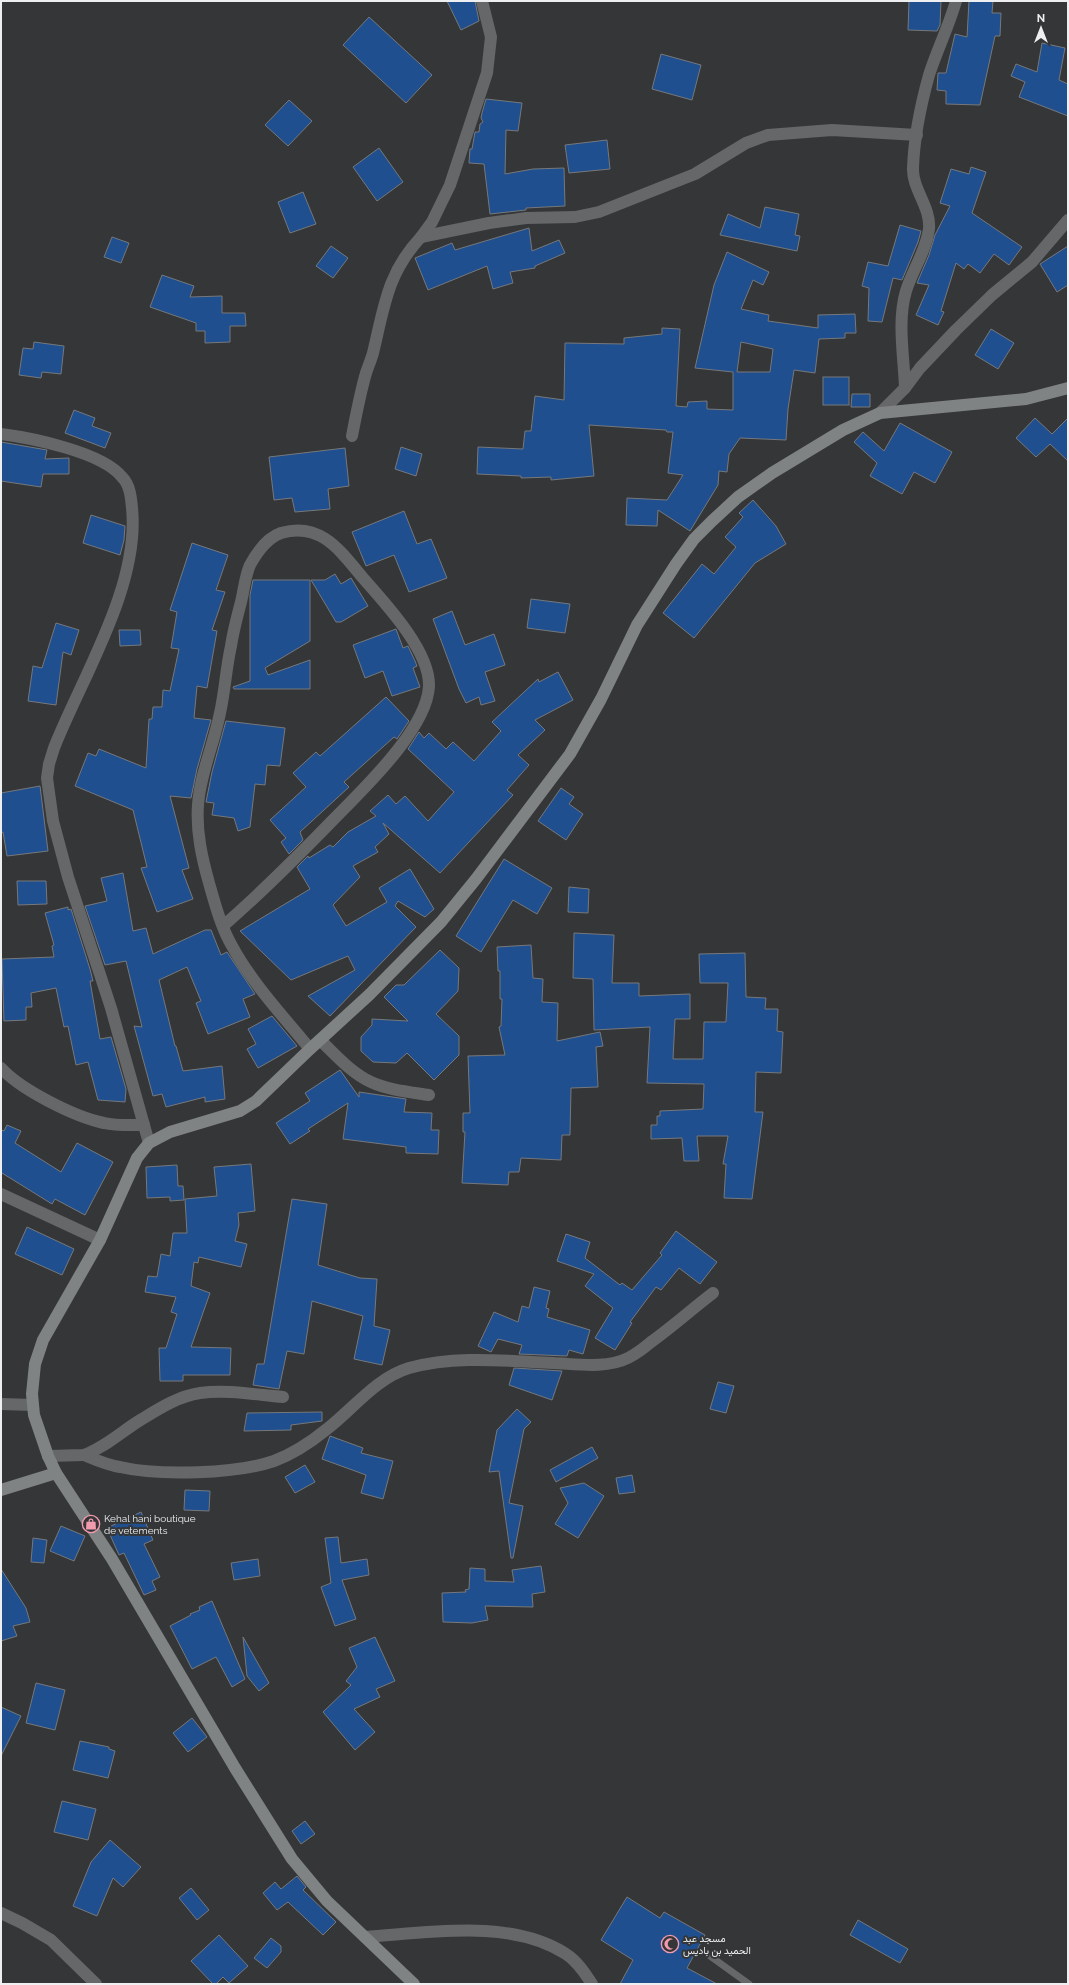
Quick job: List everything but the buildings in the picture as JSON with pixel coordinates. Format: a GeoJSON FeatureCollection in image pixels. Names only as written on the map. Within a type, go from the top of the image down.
{"type":"FeatureCollection","features":[{"type":"Feature","properties":{"kind":"street"},"geometry":{"type":"LineString","coordinates":[[352,436],[384,302],[392,279],[401,263],[432,222],[450,185],[487,73],[490,37],[482,1]]}},
{"type":"Feature","properties":{"kind":"street"},"geometry":{"type":"LineString","coordinates":[[905,388],[902,327],[903,308],[906,291],[926,242],[929,226],[926,212],[914,179],[914,155],[929,76],[956,1]]}},
{"type":"Feature","properties":{"kind":"street"},"geometry":{"type":"LineString","coordinates":[[421,237],[489,223],[526,218],[575,217],[599,212],[695,174],[746,143],[768,135],[832,130],[917,135]]}},
{"type":"Feature","properties":{"kind":"street"},"geometry":{"type":"LineString","coordinates":[[880,413],[905,388],[920,368],[956,330],[992,295],[1032,262],[1068,220]]}},
{"type":"Feature","properties":{"kind":"street"},"geometry":{"type":"LineString","coordinates":[[414,1984],[328,1901],[292,1859],[235,1768],[112,1559],[56,1473],[48,1456],[34,1415],[33,1405],[33,1379],[44,1340],[100,1240],[135,1164],[149,1143],[170,1132],[240,1111],[256,1101],[391,973],[442,922],[570,754],[601,699],[637,625],[676,564],[694,539],[738,497],[772,473],[843,430],[880,413],[1026,399],[1068,388]]}},
{"type":"Feature","properties":{"kind":"street"},"geometry":{"type":"LineString","coordinates":[[1,428],[7,435],[76,451],[96,458],[113,468],[123,477],[131,497],[134,525],[127,572],[97,653],[54,748],[49,764],[47,778],[53,821],[68,877],[111,1008],[149,1143]]}},
{"type":"Feature","properties":{"kind":"street"},"geometry":{"type":"LineString","coordinates":[[223,926],[269,884],[385,767],[411,731],[426,700],[429,686],[427,672],[424,659],[417,647],[390,609],[337,547],[324,537],[316,534],[297,532],[279,534],[262,546],[249,568],[231,646],[220,714],[198,804],[197,827],[200,850],[223,926],[232,946],[248,971],[310,1049]]}},
{"type":"Feature","properties":{"kind":"street"},"geometry":{"type":"LineString","coordinates":[[320,1040],[346,1064],[370,1082],[429,1095]]}},
{"type":"Feature","properties":{"kind":"street"},"geometry":{"type":"LineString","coordinates":[[1,1068],[8,1075],[47,1099],[92,1119],[118,1124],[144,1125]]}},
{"type":"Feature","properties":{"kind":"street"},"geometry":{"type":"LineString","coordinates":[[1,1194],[100,1240]]}},
{"type":"Feature","properties":{"kind":"street"},"geometry":{"type":"LineString","coordinates":[[48,1456],[84,1455],[105,1464],[122,1468],[162,1472],[230,1470],[265,1463],[287,1455],[308,1443],[382,1382],[407,1369],[445,1361],[478,1360],[575,1364],[604,1364],[620,1361],[638,1352],[712,1293]]}},
{"type":"Feature","properties":{"kind":"street"},"geometry":{"type":"LineString","coordinates":[[84,1455],[106,1444],[159,1408],[192,1395],[216,1392],[283,1397]]}},
{"type":"Feature","properties":{"kind":"street"},"geometry":{"type":"LineString","coordinates":[[1,1404],[33,1405]]}},
{"type":"Feature","properties":{"kind":"street"},"geometry":{"type":"LineString","coordinates":[[1,1490],[56,1473]]}},
{"type":"Feature","properties":{"kind":"street"},"geometry":{"type":"LineString","coordinates":[[1,1914],[22,1923],[51,1940],[96,1984]]}},
{"type":"Feature","properties":{"kind":"street"},"geometry":{"type":"LineString","coordinates":[[365,1937],[452,1931],[515,1935],[544,1942],[567,1955],[583,1970],[592,1984]]}},
{"type":"Feature","properties":{"kind":"lane"},"geometry":{"type":"LineString","coordinates":[[710,1956],[745,1979],[749,1984]]}},
{"type":"Feature","properties":{"kind":"place","name":"Kehal hani boutique de vetements"},"geometry":{"type":"Point","coordinates":[91,1524]}},
{"type":"Feature","properties":{"kind":"place","name":"مسجد عبد الحميد بن باديس"},"geometry":{"type":"Point","coordinates":[670,1944]}}]}
